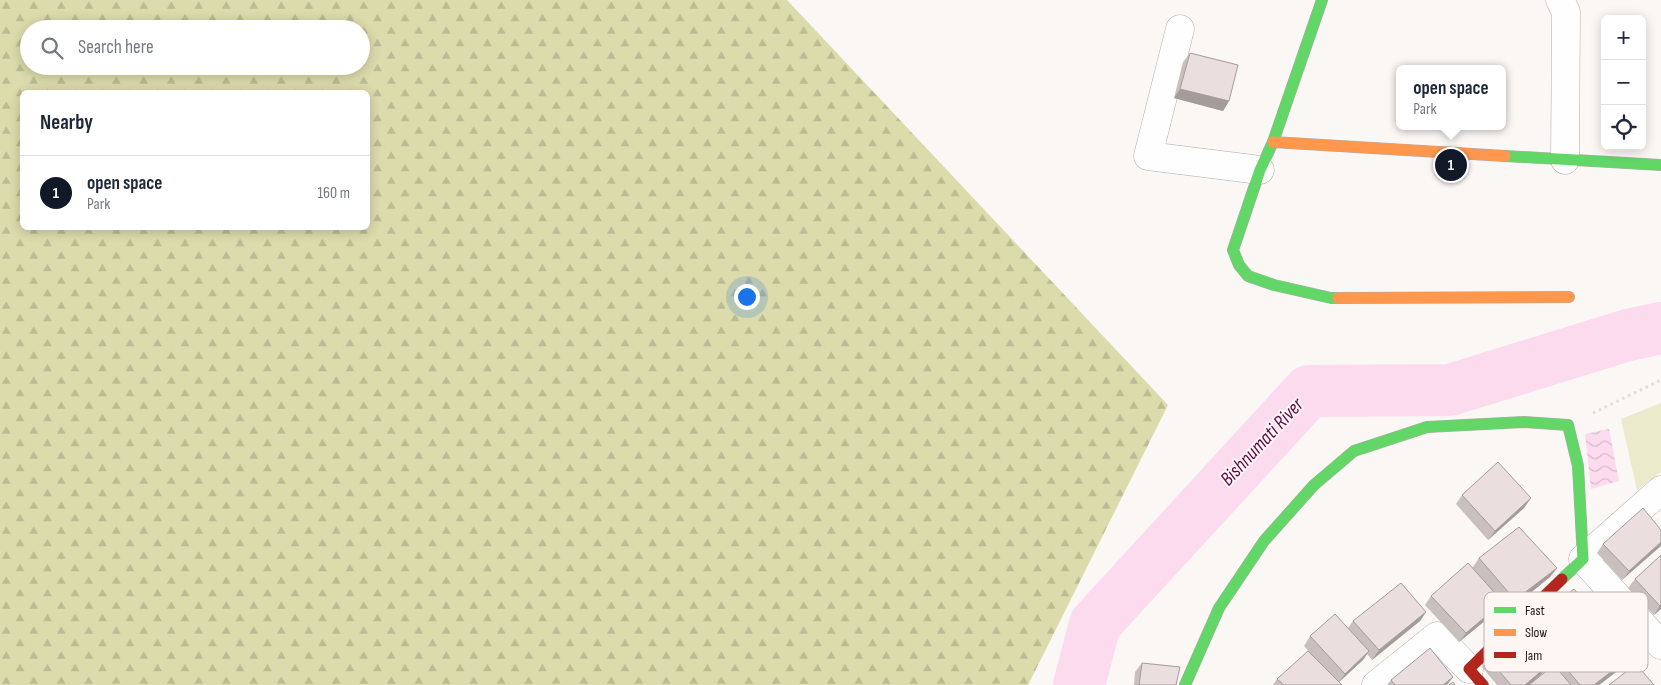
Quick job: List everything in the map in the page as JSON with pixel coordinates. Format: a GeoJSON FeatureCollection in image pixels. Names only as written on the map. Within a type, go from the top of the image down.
{"type":"FeatureCollection","features":[{"type":"Feature","properties":{"kind":"street"},"geometry":{"type":"LineString","coordinates":[[1322,0],[1233,250],[1239,265],[1248,276],[1274,285],[1331,298],[1569,297]]}},
{"type":"Feature","properties":{"kind":"street"},"geometry":{"type":"LineString","coordinates":[[1560,0],[1566,12],[1565,160]]}},
{"type":"Feature","properties":{"kind":"street"},"geometry":{"type":"LineString","coordinates":[[1180,29],[1148,156],[1260,170]]}},
{"type":"Feature","properties":{"kind":"street"},"geometry":{"type":"LineString","coordinates":[[1273,142],[1661,165]]}},
{"type":"Feature","properties":{"kind":"street"},"geometry":{"type":"LineString","coordinates":[[1185,685],[1219,608],[1264,541],[1314,485],[1354,451],[1427,427],[1524,422],[1568,425],[1578,466],[1583,559],[1613,592]]}},
{"type":"Feature","properties":{"kind":"street"},"geometry":{"type":"LineString","coordinates":[[1553,592],[1583,559],[1659,495]]}},
{"type":"Feature","properties":{"kind":"street"},"geometry":{"type":"LineString","coordinates":[[1648,631],[1661,645]]}},
{"type":"Feature","properties":{"kind":"street"},"geometry":{"type":"LineString","coordinates":[[1376,685],[1437,636],[1476,677]]}},
{"type":"Feature","properties":{"kind":"path"},"geometry":{"type":"LineString","coordinates":[[1568,425],[1661,380]]}},
{"type":"Feature","properties":{"kind":"green space"},"geometry":{"type":"Polygon","coordinates":[[[0,0],[787,0],[1168,405],[1028,685],[0,685],[0,0]]]}},
{"type":"Feature","properties":{"kind":"green space"},"geometry":{"type":"Polygon","coordinates":[[[1437,152],[1469,154],[1465,179],[1434,176],[1437,152]]]}},
{"type":"Feature","properties":{"kind":"green space"},"geometry":{"type":"Polygon","coordinates":[[[1661,403],[1661,472],[1637,490],[1621,419],[1661,403]]]}},
{"type":"Feature","properties":{"kind":"water"},"geometry":{"type":"Polygon","coordinates":[[[1609,429],[1619,481],[1591,489],[1585,434],[1609,429]]]}},
{"type":"Feature","properties":{"kind":"building"},"geometry":{"type":"Polygon","coordinates":[[[1190,53],[1238,65],[1229,101],[1180,89],[1190,53]]]}},
{"type":"Feature","properties":{"kind":"building"},"geometry":{"type":"Polygon","coordinates":[[[1498,462],[1531,498],[1495,531],[1462,495],[1498,462]]]}},
{"type":"Feature","properties":{"kind":"building"},"geometry":{"type":"Polygon","coordinates":[[[1643,508],[1661,530],[1661,542],[1629,571],[1603,544],[1643,508]]]}},
{"type":"Feature","properties":{"kind":"building"},"geometry":{"type":"Polygon","coordinates":[[[1519,527],[1557,568],[1526,592],[1508,592],[1479,558],[1519,527]]]}},
{"type":"Feature","properties":{"kind":"building"},"geometry":{"type":"Polygon","coordinates":[[[1661,555],[1660,606],[1648,592],[1635,579],[1661,555]]]}},
{"type":"Feature","properties":{"kind":"building"},"geometry":{"type":"Polygon","coordinates":[[[1468,563],[1494,592],[1484,592],[1484,618],[1466,633],[1431,596],[1468,563]]]}},
{"type":"Feature","properties":{"kind":"building"},"geometry":{"type":"Polygon","coordinates":[[[1401,583],[1426,612],[1379,650],[1353,621],[1401,583]]]}},
{"type":"Feature","properties":{"kind":"building"},"geometry":{"type":"Polygon","coordinates":[[[1335,614],[1369,651],[1345,674],[1310,636],[1335,614]]]}},
{"type":"Feature","properties":{"kind":"building"},"geometry":{"type":"Polygon","coordinates":[[[1430,648],[1453,677],[1443,685],[1395,685],[1391,680],[1430,648]]]}},
{"type":"Feature","properties":{"kind":"building"},"geometry":{"type":"Polygon","coordinates":[[[1308,651],[1342,685],[1284,685],[1277,679],[1308,651]]]}},
{"type":"Feature","properties":{"kind":"building"},"geometry":{"type":"Polygon","coordinates":[[[1142,663],[1180,667],[1176,685],[1139,685],[1142,663]]]}},
{"type":"Feature","properties":{"kind":"building"},"geometry":{"type":"Polygon","coordinates":[[[1500,672],[1540,672],[1525,685],[1511,685],[1500,672]]]}},
{"type":"Feature","properties":{"kind":"building"},"geometry":{"type":"Polygon","coordinates":[[[1545,672],[1560,672],[1571,685],[1529,685],[1545,672]]]}},
{"type":"Feature","properties":{"kind":"building"},"geometry":{"type":"Polygon","coordinates":[[[1569,672],[1611,672],[1594,685],[1580,685],[1569,672]]]}},
{"type":"Feature","properties":{"kind":"building"},"geometry":{"type":"Polygon","coordinates":[[[1626,672],[1643,672],[1654,685],[1609,685],[1626,672]]]}},
{"type":"Feature","properties":{"kind":"waterway","name":"Bishnumati River"},"geometry":{"type":"LineString","coordinates":[[1079,685],[1095,624],[1309,391],[1450,390],[1628,335],[1661,328]]}},
{"type":"Feature","properties":{"kind":"traffic: fast"},"geometry":{"type":"LineString","coordinates":[[1322,0],[1233,250],[1239,265],[1248,276],[1274,285],[1338,298]]}},
{"type":"Feature","properties":{"kind":"traffic: fast"},"geometry":{"type":"LineString","coordinates":[[1505,156],[1661,165]]}},
{"type":"Feature","properties":{"kind":"traffic: fast"},"geometry":{"type":"LineString","coordinates":[[1185,685],[1219,608],[1264,541],[1314,485],[1354,451],[1427,427],[1524,422],[1568,425],[1578,466],[1583,559],[1562,579]]}},
{"type":"Feature","properties":{"kind":"traffic: slow"},"geometry":{"type":"LineString","coordinates":[[1273,142],[1505,156]]}},
{"type":"Feature","properties":{"kind":"traffic: slow"},"geometry":{"type":"LineString","coordinates":[[1338,298],[1569,297]]}},
{"type":"Feature","properties":{"kind":"traffic: jam"},"geometry":{"type":"LineString","coordinates":[[1549,592],[1562,579]]}},
{"type":"Feature","properties":{"kind":"traffic: jam"},"geometry":{"type":"LineString","coordinates":[[1483,685],[1469,669],[1484,654]]}},
{"type":"Feature","properties":{"kind":"place","name":"open space"},"geometry":{"type":"Point","coordinates":[1451,165]}}]}
